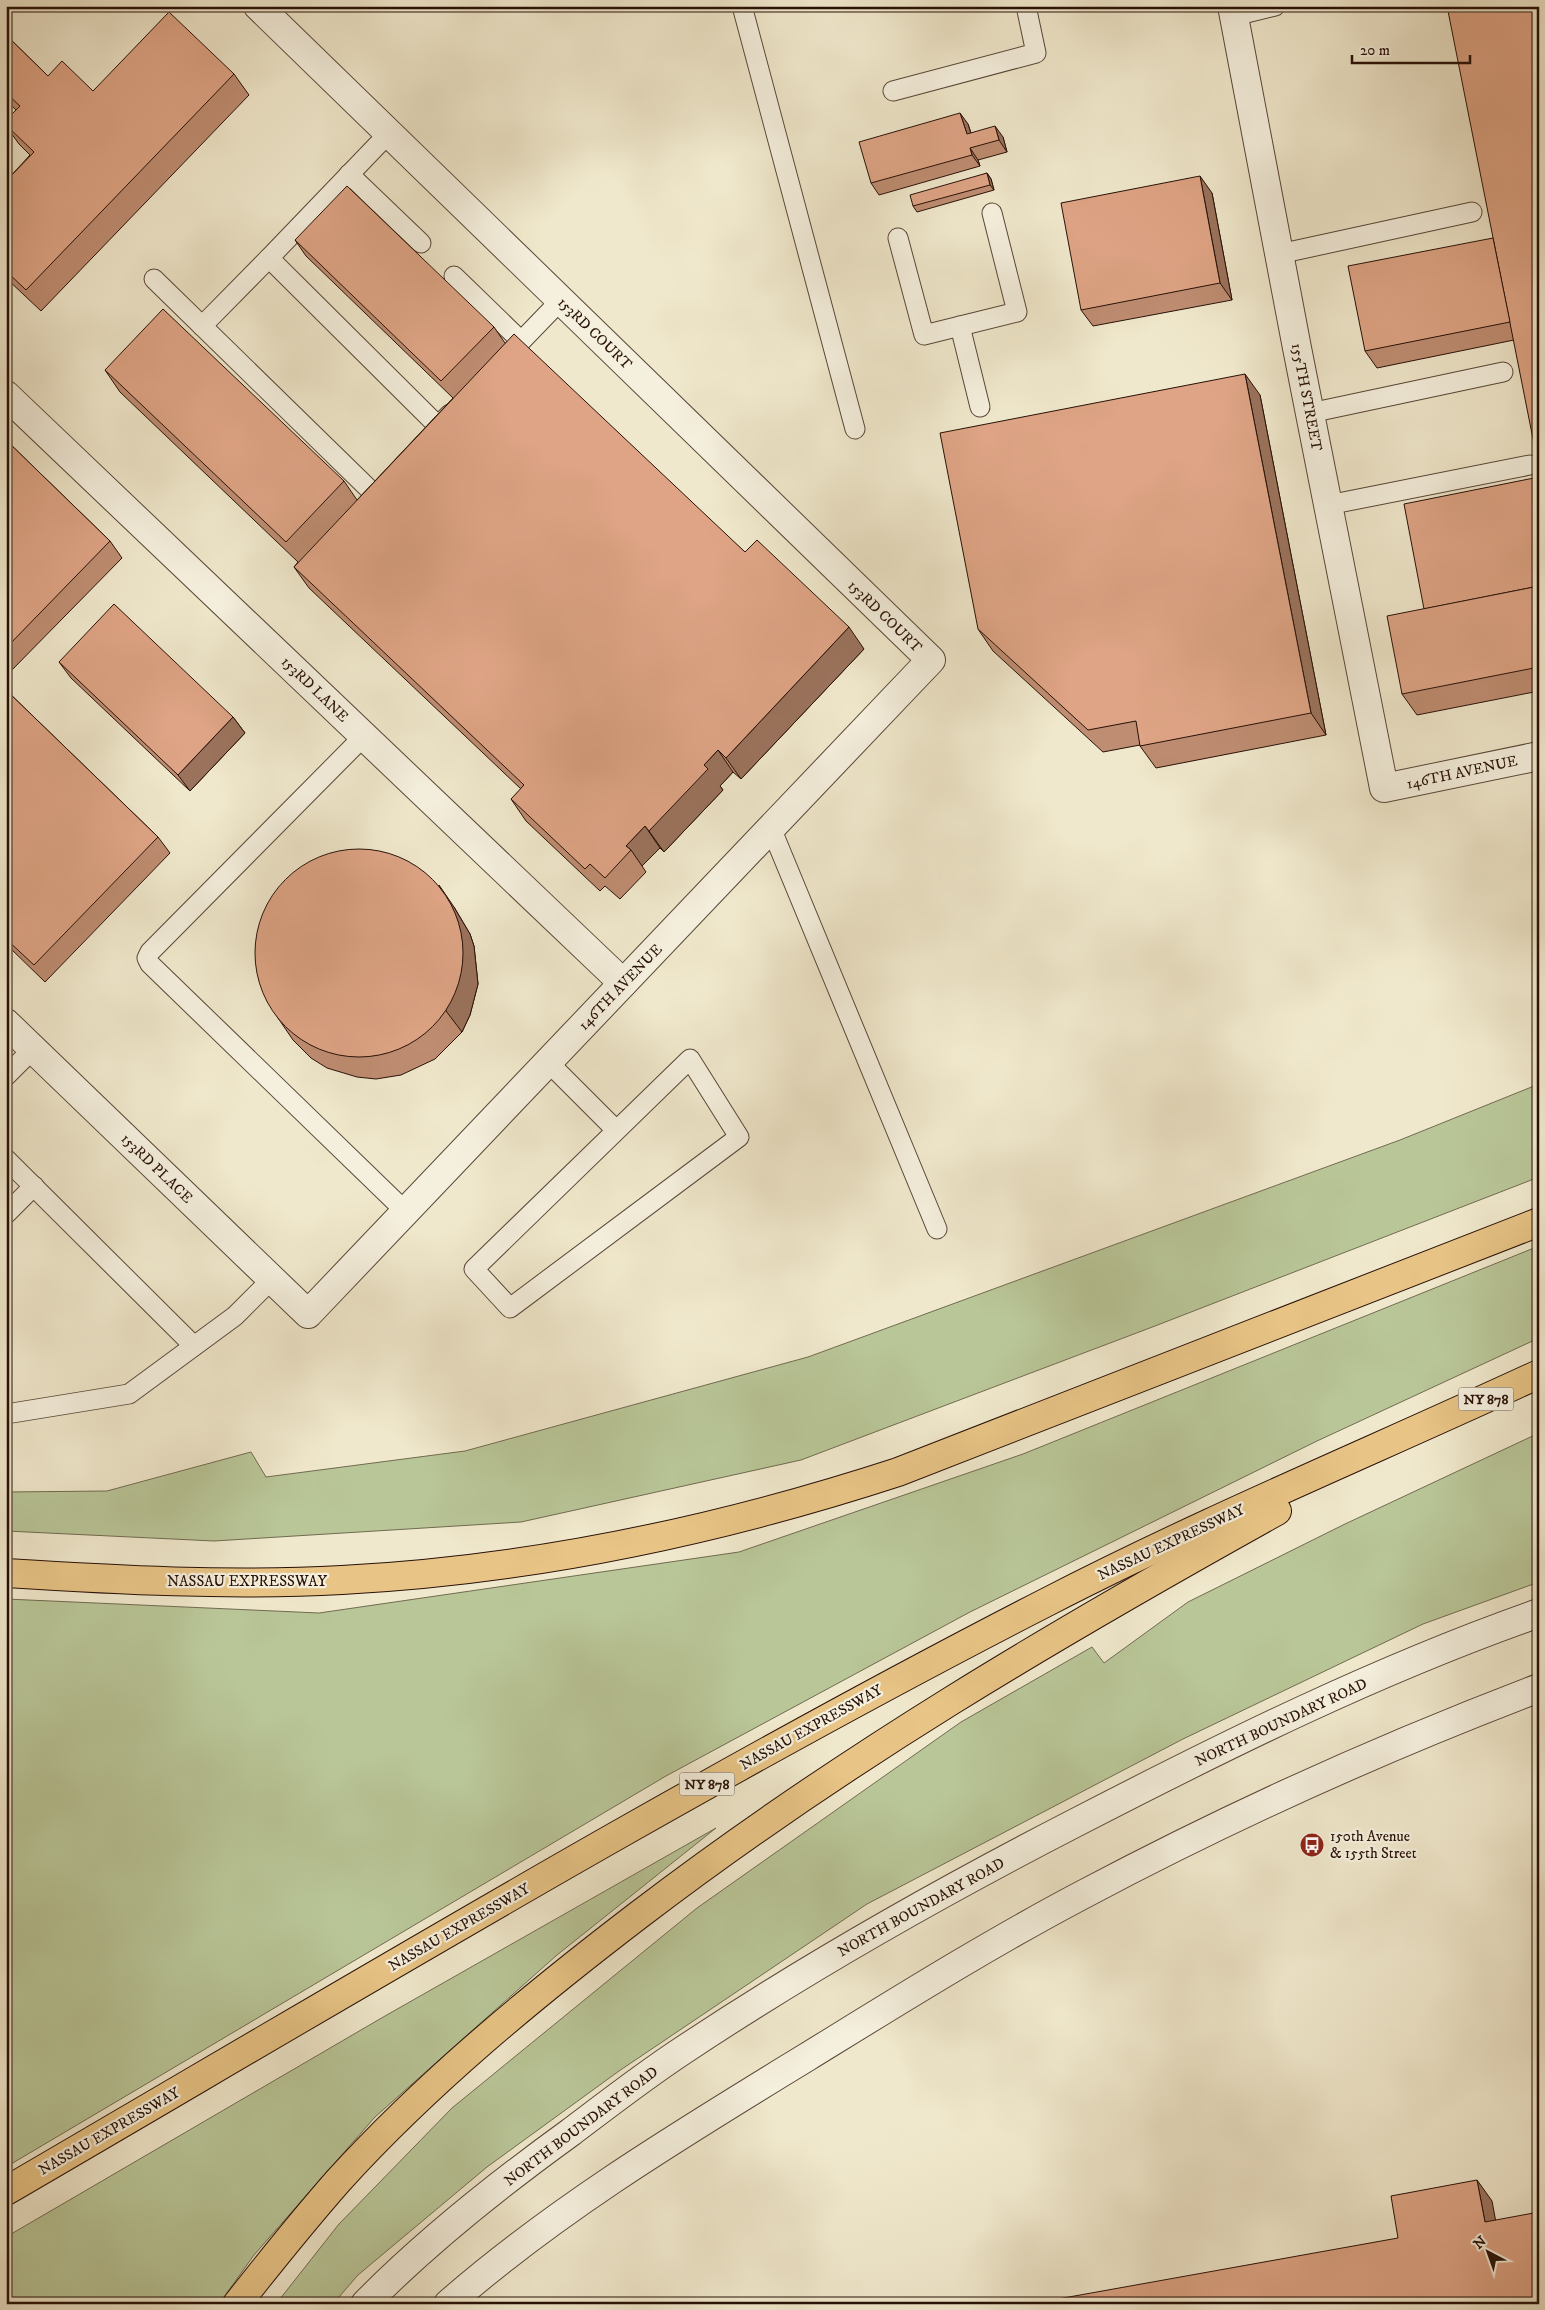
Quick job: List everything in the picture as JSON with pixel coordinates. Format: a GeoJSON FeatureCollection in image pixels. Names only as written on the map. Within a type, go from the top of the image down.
{"type":"FeatureCollection","features":[{"type":"Feature","properties":{"kind":"highway","name":"NASSAU EXPRESSWAY"},"geometry":{"type":"LineString","coordinates":[[6,1573],[202,1582],[342,1580],[484,1568],[616,1547],[693,1531],[831,1494],[898,1472],[1539,1222]]}},
{"type":"Feature","properties":{"kind":"highway","name":"NASSAU EXPRESSWAY"},"geometry":{"type":"LineString","coordinates":[[6,2192],[608,1840],[888,1685],[1053,1599],[1174,1539],[1433,1424],[1539,1374]]}},
{"type":"Feature","properties":{"kind":"highway"},"geometry":{"type":"LineString","coordinates":[[237,2304],[339,2180],[421,2099],[548,1987],[711,1860],[821,1783],[1002,1668],[1122,1597],[1433,1424]]}},
{"type":"Feature","properties":{"kind":"street","name":"153RD COURT"},"geometry":{"type":"LineString","coordinates":[[258,6],[931,660]]}},
{"type":"Feature","properties":{"kind":"street","name":"155TH STREET"},"geometry":{"type":"LineString","coordinates":[[1233,11],[1384,788]]}},
{"type":"Feature","properties":{"kind":"street","name":"153RD LANE"},"geometry":{"type":"LineString","coordinates":[[6,395],[624,983]]}},
{"type":"Feature","properties":{"kind":"street","name":"146TH AVENUE"},"geometry":{"type":"LineString","coordinates":[[308,1314],[931,660]]}},
{"type":"Feature","properties":{"kind":"street","name":"146TH AVENUE"},"geometry":{"type":"LineString","coordinates":[[1384,788],[1539,756]]}},
{"type":"Feature","properties":{"kind":"street","name":"153RD PLACE"},"geometry":{"type":"LineString","coordinates":[[6,1023],[308,1314]]}},
{"type":"Feature","properties":{"kind":"street","name":"NORTH BOUNDARY ROAD"},"geometry":{"type":"LineString","coordinates":[[365,2304],[422,2250],[537,2157],[679,2053],[816,1966],[1028,1848],[1234,1743],[1412,1661],[1539,1612]]}},
{"type":"Feature","properties":{"kind":"street"},"geometry":{"type":"LineString","coordinates":[[448,2304],[494,2265],[592,2192],[762,2084],[992,1945],[1085,1893],[1270,1802],[1418,1737],[1539,1688]]}},
{"type":"Feature","properties":{"kind":"lane"},"geometry":{"type":"LineString","coordinates":[[742,6],[856,429]]}},
{"type":"Feature","properties":{"kind":"lane"},"geometry":{"type":"LineString","coordinates":[[893,91],[1036,53],[1026,6]]}},
{"type":"Feature","properties":{"kind":"lane"},"geometry":{"type":"LineString","coordinates":[[1233,11],[1275,6]]}},
{"type":"Feature","properties":{"kind":"lane"},"geometry":{"type":"LineString","coordinates":[[202,326],[389,133]]}},
{"type":"Feature","properties":{"kind":"lane"},"geometry":{"type":"LineString","coordinates":[[349,174],[421,243]]}},
{"type":"Feature","properties":{"kind":"lane"},"geometry":{"type":"LineString","coordinates":[[1279,254],[1472,212]]}},
{"type":"Feature","properties":{"kind":"lane"},"geometry":{"type":"LineString","coordinates":[[898,238],[924,335],[1017,312],[992,213]]}},
{"type":"Feature","properties":{"kind":"lane"},"geometry":{"type":"LineString","coordinates":[[269,258],[438,426],[466,398]]}},
{"type":"Feature","properties":{"kind":"lane"},"geometry":{"type":"LineString","coordinates":[[454,276],[521,342]]}},
{"type":"Feature","properties":{"kind":"lane"},"geometry":{"type":"LineString","coordinates":[[154,280],[369,489]]}},
{"type":"Feature","properties":{"kind":"lane"},"geometry":{"type":"LineString","coordinates":[[494,370],[561,300]]}},
{"type":"Feature","properties":{"kind":"lane"},"geometry":{"type":"LineString","coordinates":[[960,326],[980,407]]}},
{"type":"Feature","properties":{"kind":"lane"},"geometry":{"type":"LineString","coordinates":[[1310,413],[1502,372]]}},
{"type":"Feature","properties":{"kind":"lane"},"geometry":{"type":"LineString","coordinates":[[1328,505],[1530,465]]}},
{"type":"Feature","properties":{"kind":"lane"},"geometry":{"type":"LineString","coordinates":[[364,736],[150,952],[147,958],[150,964],[406,1212]]}},
{"type":"Feature","properties":{"kind":"lane"},"geometry":{"type":"LineString","coordinates":[[772,828],[937,1229]]}},
{"type":"Feature","properties":{"kind":"lane"},"geometry":{"type":"LineString","coordinates":[[6,1076],[33,1048]]}},
{"type":"Feature","properties":{"kind":"lane"},"geometry":{"type":"LineString","coordinates":[[690,1059],[739,1137],[510,1308],[474,1269],[616,1130],[690,1059]]}},
{"type":"Feature","properties":{"kind":"lane"},"geometry":{"type":"LineString","coordinates":[[548,1062],[616,1130]]}},
{"type":"Feature","properties":{"kind":"lane"},"geometry":{"type":"LineString","coordinates":[[6,1158],[194,1346]]}},
{"type":"Feature","properties":{"kind":"lane"},"geometry":{"type":"LineString","coordinates":[[6,1214],[34,1186]]}},
{"type":"Feature","properties":{"kind":"lane"},"geometry":{"type":"LineString","coordinates":[[6,1414],[129,1394],[234,1316],[272,1279]]}},
{"type":"Feature","properties":{"kind":"green space"},"geometry":{"type":"Polygon","coordinates":[[[1539,1084],[1539,1177],[1155,1326],[801,1460],[521,1522],[214,1541],[6,1531],[6,1492],[107,1491],[251,1452],[266,1477],[465,1451],[808,1357],[1400,1140],[1539,1084]]]}},
{"type":"Feature","properties":{"kind":"green space"},"geometry":{"type":"Polygon","coordinates":[[[1539,1246],[1539,1338],[1317,1441],[970,1612],[666,1776],[6,2167],[6,1599],[319,1613],[739,1552],[1023,1454],[1539,1246]]]}},
{"type":"Feature","properties":{"kind":"green space"},"geometry":{"type":"Polygon","coordinates":[[[1539,1433],[1539,1582],[1423,1624],[1183,1739],[867,1904],[619,2071],[487,2167],[358,2275],[333,2304],[276,2304],[339,2224],[452,2108],[697,1908],[961,1722],[1092,1647],[1104,1663],[1188,1602],[1345,1524],[1539,1433]]]}},
{"type":"Feature","properties":{"kind":"green space"},"geometry":{"type":"Polygon","coordinates":[[[716,1828],[557,1955],[375,2117],[254,2255],[219,2304],[6,2304],[6,2237],[385,2016],[716,1828]]]}},
{"type":"Feature","properties":{"kind":"building"},"geometry":{"type":"Polygon","coordinates":[[[1447,6],[1539,6],[1539,467],[1535,449],[1447,6]]]}},
{"type":"Feature","properties":{"kind":"building"},"geometry":{"type":"Polygon","coordinates":[[[169,12],[234,74],[26,290],[6,271],[6,181],[34,152],[6,125],[6,120],[20,106],[6,93],[6,35],[48,76],[62,61],[93,91],[169,12]]]}},
{"type":"Feature","properties":{"kind":"building"},"geometry":{"type":"Polygon","coordinates":[[[960,113],[967,134],[995,126],[999,140],[970,148],[972,155],[871,183],[859,142],[960,113]]]}},
{"type":"Feature","properties":{"kind":"building"},"geometry":{"type":"Polygon","coordinates":[[[987,173],[990,185],[913,206],[910,195],[987,173]]]}},
{"type":"Feature","properties":{"kind":"building"},"geometry":{"type":"Polygon","coordinates":[[[1200,176],[1220,283],[1081,310],[1061,203],[1200,176]]]}},
{"type":"Feature","properties":{"kind":"building"},"geometry":{"type":"Polygon","coordinates":[[[347,186],[494,327],[441,381],[295,240],[347,186]]]}},
{"type":"Feature","properties":{"kind":"building"},"geometry":{"type":"Polygon","coordinates":[[[1493,238],[1510,322],[1365,351],[1348,266],[1493,238]]]}},
{"type":"Feature","properties":{"kind":"building"},"geometry":{"type":"Polygon","coordinates":[[[163,309],[344,481],[286,542],[105,370],[163,309]]]}},
{"type":"Feature","properties":{"kind":"building"},"geometry":{"type":"Polygon","coordinates":[[[514,334],[745,552],[757,540],[849,627],[726,758],[718,750],[704,765],[708,769],[649,831],[645,826],[626,846],[631,850],[605,878],[590,864],[585,869],[511,799],[524,785],[294,567],[514,334]]]}},
{"type":"Feature","properties":{"kind":"building"},"geometry":{"type":"Polygon","coordinates":[[[1245,374],[1311,713],[1140,746],[1136,721],[1088,730],[978,629],[940,433],[1245,374]]]}},
{"type":"Feature","properties":{"kind":"building"},"geometry":{"type":"Polygon","coordinates":[[[6,440],[110,541],[6,648],[6,440]]]}},
{"type":"Feature","properties":{"kind":"building"},"geometry":{"type":"Polygon","coordinates":[[[1539,477],[1539,586],[1424,609],[1404,504],[1539,477]]]}},
{"type":"Feature","properties":{"kind":"building"},"geometry":{"type":"Polygon","coordinates":[[[1539,586],[1539,667],[1402,694],[1387,616],[1539,586]]]}},
{"type":"Feature","properties":{"kind":"building"},"geometry":{"type":"Polygon","coordinates":[[[114,604],[233,717],[178,775],[59,662],[114,604]]]}},
{"type":"Feature","properties":{"kind":"building"},"geometry":{"type":"Polygon","coordinates":[[[6,690],[158,837],[34,965],[6,939],[6,690]]]}},
{"type":"Feature","properties":{"kind":"building"},"geometry":{"type":"Polygon","coordinates":[[[359,849],[379,851],[399,857],[425,873],[439,887],[455,913],[461,933],[463,953],[461,973],[455,993],[439,1019],[425,1033],[399,1049],[379,1055],[359,1057],[339,1055],[319,1049],[293,1033],[279,1019],[263,993],[257,973],[255,953],[257,933],[263,913],[279,887],[293,873],[319,857],[339,851],[359,849]]]}},
{"type":"Feature","properties":{"kind":"building"},"geometry":{"type":"Polygon","coordinates":[[[1477,2180],[1485,2222],[1539,2212],[1539,2304],[1041,2304],[1041,2302],[1398,2238],[1391,2196],[1477,2180]]]}},
{"type":"Feature","properties":{"kind":"place","name":"150th Avenue & 155th Street"},"geometry":{"type":"Point","coordinates":[1312,1845]}}]}
